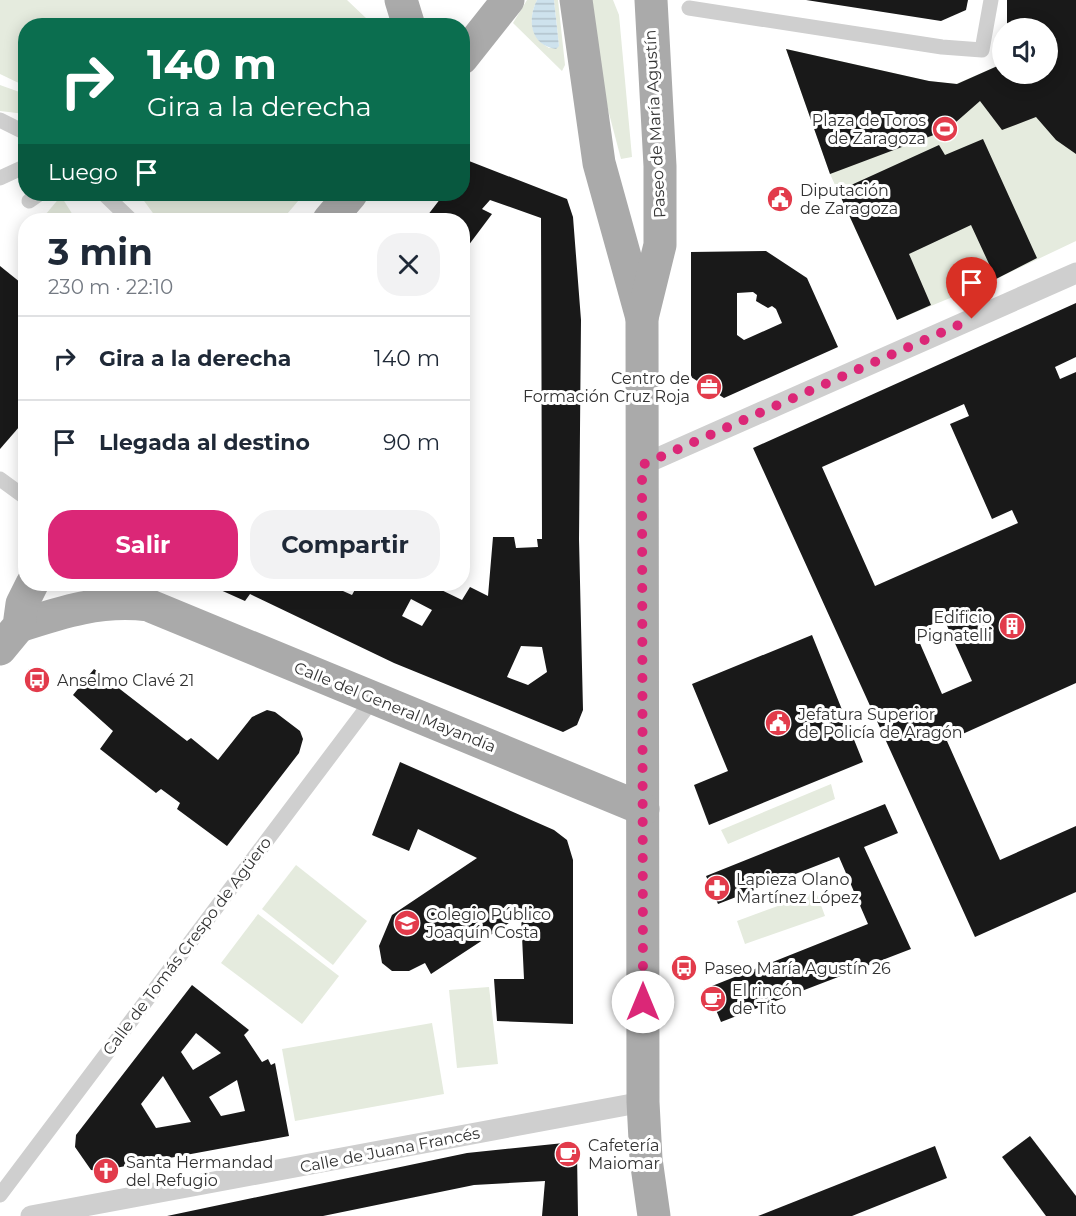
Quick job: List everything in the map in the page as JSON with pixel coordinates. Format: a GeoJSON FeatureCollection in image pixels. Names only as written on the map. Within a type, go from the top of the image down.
{"type":"FeatureCollection","features":[{"type":"Feature","properties":{"kind":"main road"},"geometry":{"type":"LineString","coordinates":[[401,0],[407,18]]}},
{"type":"Feature","properties":{"kind":"main road"},"geometry":{"type":"LineString","coordinates":[[470,48],[508,0]]}},
{"type":"Feature","properties":{"kind":"main road","name":"Paseo de María Agustín"},"geometry":{"type":"LineString","coordinates":[[576,0],[599,163],[642,318]]}},
{"type":"Feature","properties":{"kind":"main road","name":"Paseo de María Agustín"},"geometry":{"type":"LineString","coordinates":[[651,0],[660,166],[660,245],[642,318],[643,1102],[646,1159],[654,1216]]}},
{"type":"Feature","properties":{"kind":"main road"},"geometry":{"type":"LineString","coordinates":[[335,213],[345,201]]}},
{"type":"Feature","properties":{"kind":"main road"},"geometry":{"type":"LineString","coordinates":[[9,638],[28,591]]}},
{"type":"Feature","properties":{"kind":"main road","name":"Calle del General Mayandía"},"geometry":{"type":"LineString","coordinates":[[9,638],[87,605],[119,601],[140,594],[374,698],[643,809]]}},
{"type":"Feature","properties":{"kind":"street"},"geometry":{"type":"LineString","coordinates":[[689,8],[942,47],[982,50],[991,0]]}},
{"type":"Feature","properties":{"kind":"street"},"geometry":{"type":"LineString","coordinates":[[0,120],[18,129]]}},
{"type":"Feature","properties":{"kind":"street"},"geometry":{"type":"LineString","coordinates":[[0,178],[18,170]]}},
{"type":"Feature","properties":{"kind":"street"},"geometry":{"type":"LineString","coordinates":[[111,201],[124,213]]}},
{"type":"Feature","properties":{"kind":"street"},"geometry":{"type":"LineString","coordinates":[[642,465],[1076,273]]}},
{"type":"Feature","properties":{"kind":"street"},"geometry":{"type":"LineString","coordinates":[[0,479],[18,492]]}},
{"type":"Feature","properties":{"kind":"street","name":"Calle de Tomás Crespo de Agüero"},"geometry":{"type":"LineString","coordinates":[[0,1195],[374,698]]}},
{"type":"Feature","properties":{"kind":"street","name":"Calle de Juana Francés"},"geometry":{"type":"LineString","coordinates":[[31,1216],[96,1211],[643,1102]]}},
{"type":"Feature","properties":{"kind":"shaded area"},"geometry":{"type":"Polygon","coordinates":[[[0,0],[347,0],[366,18],[18,18],[18,83],[0,74],[0,0]]]}},
{"type":"Feature","properties":{"kind":"shaded area"},"geometry":{"type":"Polygon","coordinates":[[[527,0],[537,0],[532,14],[532,27],[538,39],[549,48],[559,46],[554,0],[558,0],[565,65],[562,71],[513,23],[527,0]]]}},
{"type":"Feature","properties":{"kind":"shaded area"},"geometry":{"type":"Polygon","coordinates":[[[589,0],[613,0],[619,15],[632,157],[621,159],[601,83],[589,0]]]}},
{"type":"Feature","properties":{"kind":"shaded area","name":"Plaza de Toros de Zaragoza"},"geometry":{"type":"Polygon","coordinates":[[[1007,0],[1076,0],[1076,241],[996,279],[897,320],[830,174],[786,49],[929,81],[956,84],[992,68],[992,84],[1058,84],[1058,18],[1007,18],[1007,0]]]}},
{"type":"Feature","properties":{"kind":"shaded area"},"geometry":{"type":"Polygon","coordinates":[[[0,85],[18,91],[18,113],[0,111],[0,85]]]}},
{"type":"Feature","properties":{"kind":"shaded area"},"geometry":{"type":"Polygon","coordinates":[[[57,201],[64,201],[72,213],[47,213],[57,201]]]}},
{"type":"Feature","properties":{"kind":"shaded area"},"geometry":{"type":"Polygon","coordinates":[[[144,201],[298,201],[288,213],[153,213],[144,201]]]}},
{"type":"Feature","properties":{"kind":"shaded area"},"geometry":{"type":"Polygon","coordinates":[[[831,784],[835,799],[728,844],[721,830],[831,784]]]}},
{"type":"Feature","properties":{"kind":"shaded area"},"geometry":{"type":"Polygon","coordinates":[[[296,865],[367,921],[333,965],[262,909],[296,865]]]}},
{"type":"Feature","properties":{"kind":"shaded area"},"geometry":{"type":"Polygon","coordinates":[[[816,892],[825,916],[745,944],[737,921],[816,892]]]}},
{"type":"Feature","properties":{"kind":"shaded area"},"geometry":{"type":"Polygon","coordinates":[[[258,914],[339,976],[302,1024],[221,963],[258,914]]]}},
{"type":"Feature","properties":{"kind":"shaded area"},"geometry":{"type":"Polygon","coordinates":[[[489,987],[498,1064],[457,1068],[449,990],[489,987]]]}},
{"type":"Feature","properties":{"kind":"shaded area"},"geometry":{"type":"Polygon","coordinates":[[[432,1023],[444,1094],[295,1121],[282,1049],[432,1023]]]}},
{"type":"Feature","properties":{"kind":"water"},"geometry":{"type":"Polygon","coordinates":[[[537,0],[554,0],[559,46],[556,49],[547,47],[536,37],[533,30],[532,16],[537,0]]]}},
{"type":"Feature","properties":{"kind":"building"},"geometry":{"type":"Polygon","coordinates":[[[806,0],[968,0],[966,10],[941,21],[806,0]]]}},
{"type":"Feature","properties":{"kind":"building"},"geometry":{"type":"Polygon","coordinates":[[[1007,0],[1076,0],[1076,154],[1056,140],[1036,117],[1002,130],[980,101],[947,130],[830,174],[786,49],[929,81],[957,84],[992,68],[992,84],[1058,84],[1058,18],[1007,18],[1007,0]]]}},
{"type":"Feature","properties":{"kind":"building"},"geometry":{"type":"Polygon","coordinates":[[[983,139],[1037,258],[996,279],[971,225],[909,254],[931,305],[897,320],[838,191],[939,145],[945,155],[983,139]]]}},
{"type":"Feature","properties":{"kind":"building"},"geometry":{"type":"Polygon","coordinates":[[[470,161],[567,199],[573,217],[581,320],[579,539],[583,710],[577,725],[563,732],[394,663],[250,594],[245,601],[223,591],[343,591],[352,595],[354,591],[443,591],[462,600],[468,591],[470,591],[470,587],[488,596],[493,537],[514,537],[516,548],[538,547],[537,539],[542,539],[541,218],[490,200],[482,209],[492,214],[470,243],[470,213],[429,213],[439,201],[470,201],[470,161]],[[411,599],[402,616],[422,626],[432,610],[411,599]],[[521,646],[507,677],[528,685],[547,672],[542,647],[521,646]]]}},
{"type":"Feature","properties":{"kind":"building"},"geometry":{"type":"Polygon","coordinates":[[[766,251],[807,278],[838,347],[724,398],[691,377],[691,252],[766,251]],[[753,292],[737,293],[737,335],[744,340],[782,323],[776,309],[772,306],[768,308],[756,301],[757,295],[753,292]]]}},
{"type":"Feature","properties":{"kind":"building"},"geometry":{"type":"Polygon","coordinates":[[[0,266],[18,281],[18,428],[0,449],[0,266]]]}},
{"type":"Feature","properties":{"kind":"building","name":"Edificio Pignatelli"},"geometry":{"type":"Polygon","coordinates":[[[1076,303],[1076,357],[1055,367],[1060,379],[1076,372],[1076,683],[947,741],[1000,860],[1076,826],[1076,892],[975,937],[753,448],[1076,303]],[[964,404],[822,467],[875,586],[1018,523],[1012,510],[992,519],[950,424],[969,416],[964,404]],[[944,619],[915,632],[942,694],[972,681],[944,619]]]}},
{"type":"Feature","properties":{"kind":"building","name":"Jefatura Superior de Policía de Aragón"},"geometry":{"type":"Polygon","coordinates":[[[812,635],[863,762],[709,825],[694,785],[728,771],[692,684],[812,635]]]}},
{"type":"Feature","properties":{"kind":"building"},"geometry":{"type":"Polygon","coordinates":[[[94,669],[187,741],[191,738],[218,760],[252,717],[267,710],[275,712],[300,731],[303,739],[299,753],[227,846],[177,809],[180,803],[161,789],[156,793],[100,749],[113,731],[73,695],[94,669]]]}},
{"type":"Feature","properties":{"kind":"building"},"geometry":{"type":"Polygon","coordinates":[[[400,762],[554,830],[567,840],[573,860],[573,1024],[497,1021],[494,979],[524,979],[521,915],[431,974],[425,963],[409,971],[392,971],[382,963],[379,946],[392,915],[477,858],[418,829],[409,851],[372,835],[400,762]]]}},
{"type":"Feature","properties":{"kind":"building"},"geometry":{"type":"Polygon","coordinates":[[[885,804],[898,833],[864,847],[911,949],[721,1022],[707,988],[868,924],[839,857],[718,904],[706,876],[885,804]]]}},
{"type":"Feature","properties":{"kind":"building"},"geometry":{"type":"Polygon","coordinates":[[[192,985],[249,1030],[244,1035],[262,1062],[268,1059],[271,1065],[275,1063],[289,1136],[99,1171],[91,1170],[75,1147],[76,1135],[192,985]],[[196,1033],[181,1052],[193,1070],[221,1053],[196,1033]],[[163,1076],[141,1104],[156,1128],[191,1122],[163,1076]],[[237,1080],[209,1097],[221,1116],[245,1111],[237,1080]]]}},
{"type":"Feature","properties":{"kind":"building"},"geometry":{"type":"Polygon","coordinates":[[[1030,1136],[1076,1196],[1076,1216],[1046,1216],[1002,1157],[1030,1136]]]}},
{"type":"Feature","properties":{"kind":"building"},"geometry":{"type":"Polygon","coordinates":[[[564,1143],[571,1145],[577,1153],[578,1216],[542,1216],[545,1181],[474,1185],[323,1216],[167,1216],[467,1153],[564,1143]]]}},
{"type":"Feature","properties":{"kind":"building"},"geometry":{"type":"Polygon","coordinates":[[[935,1146],[947,1178],[852,1216],[758,1216],[935,1146]]]}},
{"type":"Feature","properties":{"kind":"place","name":"Plaza de Toros de Zaragoza"},"geometry":{"type":"Point","coordinates":[945,129]}},
{"type":"Feature","properties":{"kind":"place","name":"Diputación de Zaragoza"},"geometry":{"type":"Point","coordinates":[780,199]}},
{"type":"Feature","properties":{"kind":"place","name":"Centro de Formación Cruz Roja"},"geometry":{"type":"Point","coordinates":[709,387]}},
{"type":"Feature","properties":{"kind":"place","name":"Edificio Pignatelli"},"geometry":{"type":"Point","coordinates":[1012,626]}},
{"type":"Feature","properties":{"kind":"place","name":"Anselmo Clavé 21"},"geometry":{"type":"Point","coordinates":[37,680]}},
{"type":"Feature","properties":{"kind":"place","name":"Jefatura Superior de Policía de Aragón"},"geometry":{"type":"Point","coordinates":[778,723]}},
{"type":"Feature","properties":{"kind":"place","name":"Lapieza Olano Martínez López"},"geometry":{"type":"Point","coordinates":[717,888]}},
{"type":"Feature","properties":{"kind":"place","name":"Colegio Público Joaquín Costa"},"geometry":{"type":"Point","coordinates":[407,923]}},
{"type":"Feature","properties":{"kind":"place","name":"Paseo María Agustín 26"},"geometry":{"type":"Point","coordinates":[684,968]}},
{"type":"Feature","properties":{"kind":"place","name":"El rincón de Tito"},"geometry":{"type":"Point","coordinates":[713,999]}},
{"type":"Feature","properties":{"kind":"place","name":"Cafetería Maiomar"},"geometry":{"type":"Point","coordinates":[568,1154]}},
{"type":"Feature","properties":{"kind":"place","name":"Santa Hermandad del Refugio"},"geometry":{"type":"Point","coordinates":[106,1171]}},
{"type":"Feature","properties":{"kind":"route"},"geometry":{"type":"LineString","coordinates":[[643,1002],[642,465],[972,319]]}}]}
